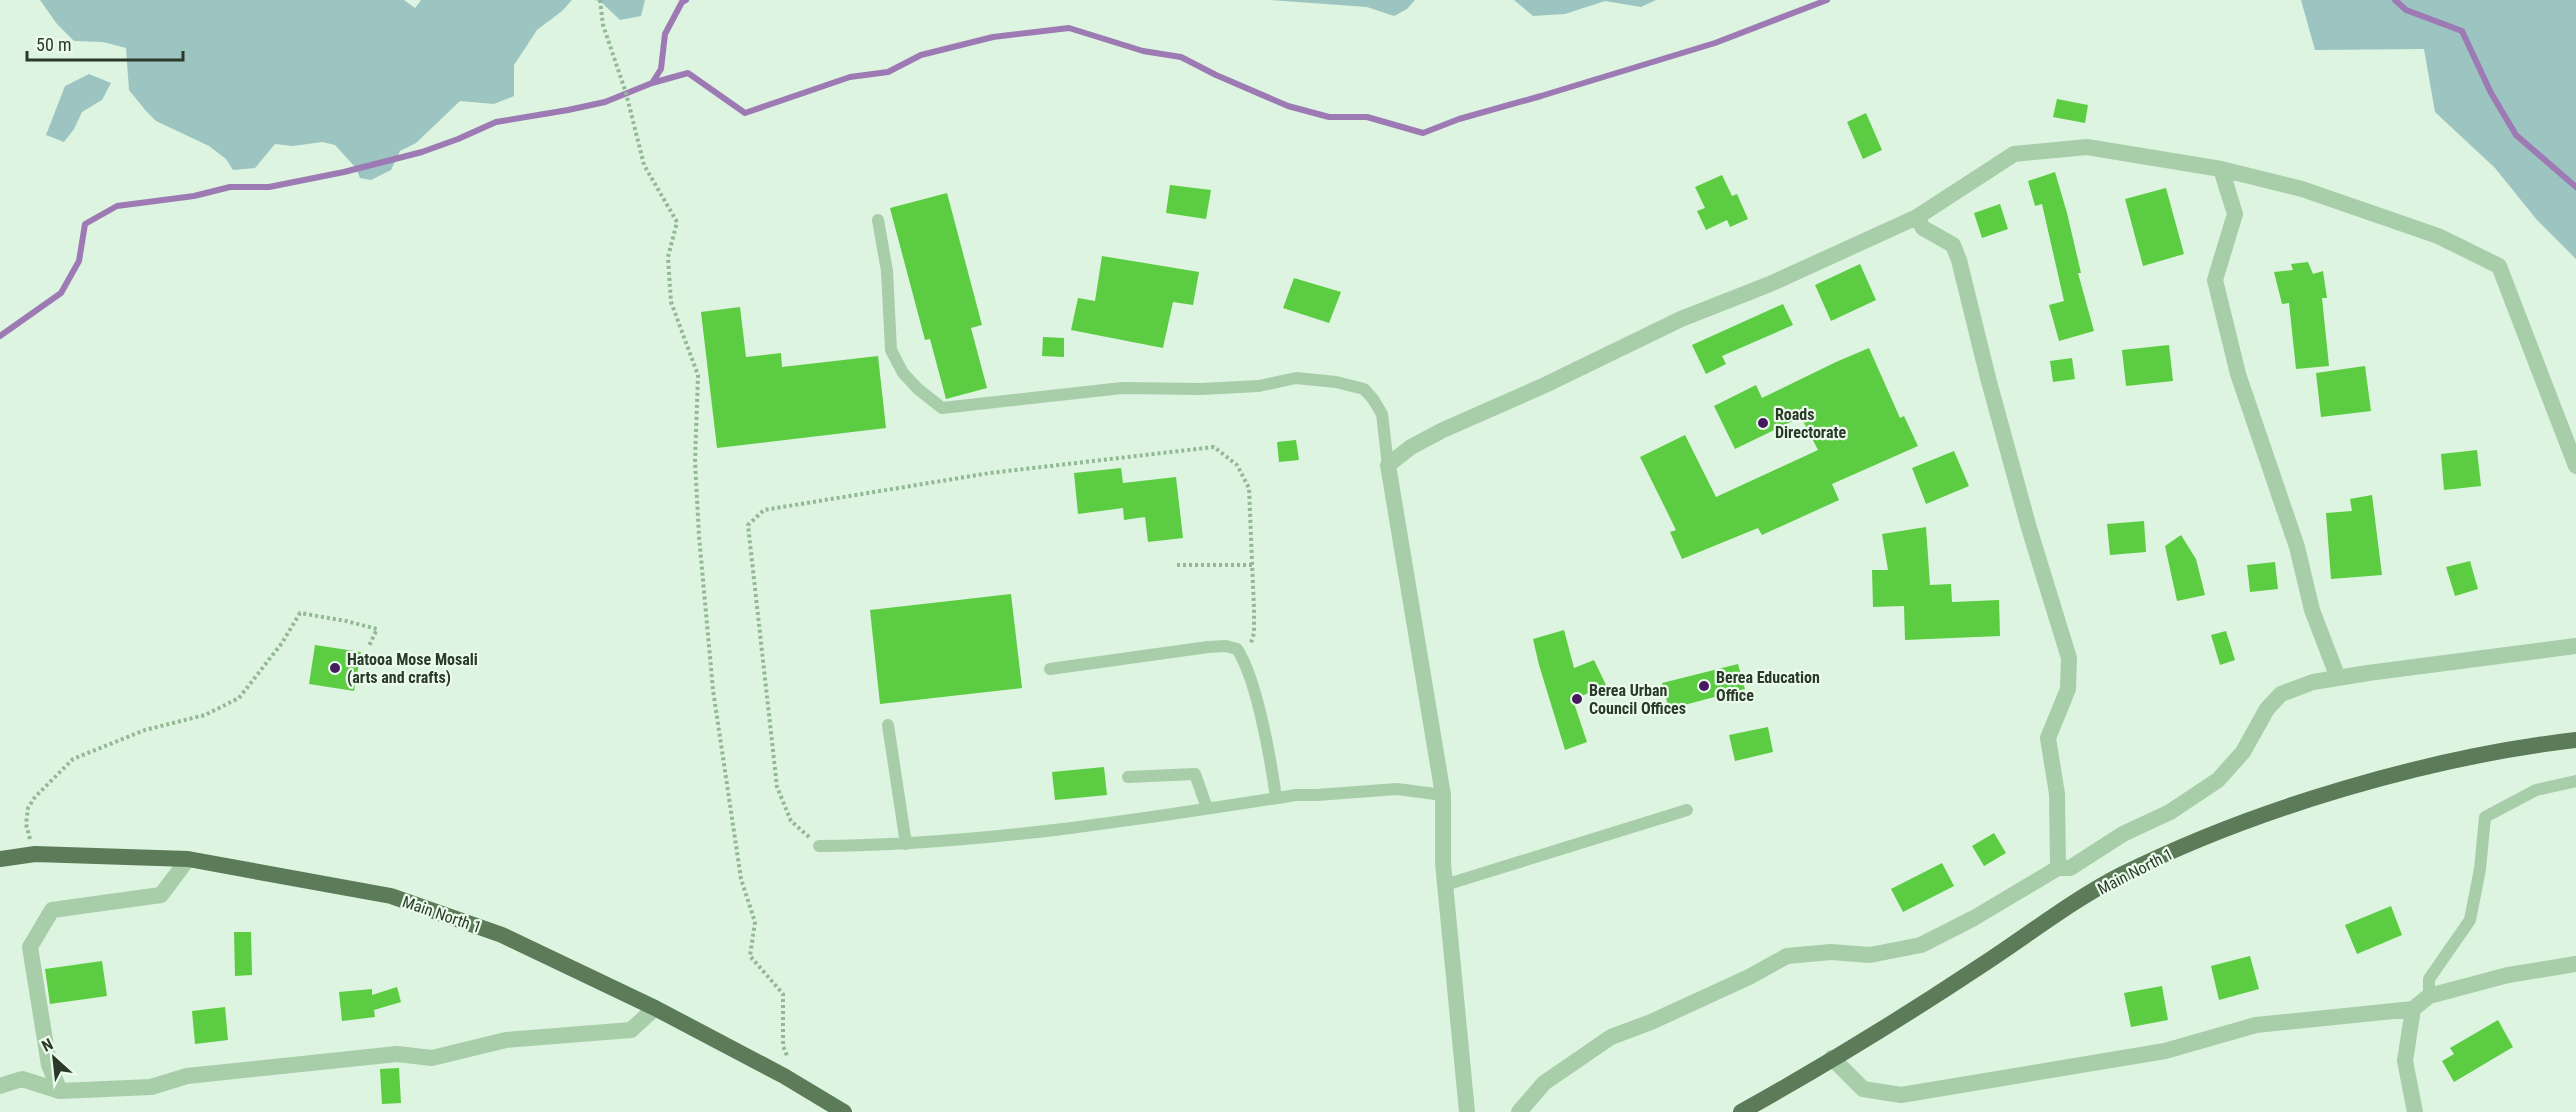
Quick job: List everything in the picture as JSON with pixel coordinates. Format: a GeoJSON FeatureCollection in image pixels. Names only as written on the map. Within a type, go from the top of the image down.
{"type":"FeatureCollection","features":[{"type":"Feature","properties":{"kind":"main road","name":"Main North 1"},"geometry":{"type":"LineString","coordinates":[[1741,1112],[1978,968],[2060,912],[2122,875],[2206,838],[2301,803],[2456,761],[2576,740]]}},
{"type":"Feature","properties":{"kind":"main road","name":"Main North 1"},"geometry":{"type":"LineString","coordinates":[[0,859],[35,854],[188,859],[392,896],[502,935],[655,1008],[784,1076],[844,1112]]}},
{"type":"Feature","properties":{"kind":"street"},"geometry":{"type":"LineString","coordinates":[[1467,1112],[1445,885],[1443,795],[1388,465],[1411,447],[1681,319],[1770,284],[1917,218],[2014,154],[2087,147],[2221,169],[2302,189],[2438,236],[2499,266],[2576,466]]}},
{"type":"Feature","properties":{"kind":"street"},"geometry":{"type":"LineString","coordinates":[[2221,169],[2235,214],[2215,280],[2238,374],[2297,547],[2312,610],[2338,678]]}},
{"type":"Feature","properties":{"kind":"street"},"geometry":{"type":"LineString","coordinates":[[1917,218],[1923,228],[1953,245],[1959,260],[2029,528],[2069,658],[2068,689],[2048,738],[2057,794],[2058,868]]}},
{"type":"Feature","properties":{"kind":"street"},"geometry":{"type":"LineString","coordinates":[[1519,1112],[1544,1083],[1611,1037],[1651,1022],[1730,986],[1787,956],[1831,952],[1870,955],[1921,945],[1974,918],[2058,868],[2070,868],[2123,834],[2170,812],[2218,780],[2243,752],[2267,709],[2282,694],[2313,682],[2576,646]]}},
{"type":"Feature","properties":{"kind":"street"},"geometry":{"type":"LineString","coordinates":[[60,1091],[49,1065],[30,947],[52,910],[161,895],[188,859]]}},
{"type":"Feature","properties":{"kind":"street"},"geometry":{"type":"LineString","coordinates":[[1832,1058],[1863,1089],[1901,1095],[2165,1051],[2256,1025],[2413,1009],[2429,996],[2508,975],[2576,964]]}},
{"type":"Feature","properties":{"kind":"street"},"geometry":{"type":"LineString","coordinates":[[0,1086],[22,1078],[60,1091],[151,1087],[188,1076],[396,1054],[432,1058],[506,1040],[631,1030],[655,1008]]}},
{"type":"Feature","properties":{"kind":"street"},"geometry":{"type":"LineString","coordinates":[[2413,1009],[2405,1060],[2415,1112]]}},
{"type":"Feature","properties":{"kind":"lane"},"geometry":{"type":"LineString","coordinates":[[878,220],[887,270],[891,350],[903,373],[942,408],[1122,388],[1201,389],[1260,386],[1296,378],[1336,382],[1364,389],[1374,399],[1382,414],[1388,465]]}},
{"type":"Feature","properties":{"kind":"lane"},"geometry":{"type":"LineString","coordinates":[[1050,669],[1208,647],[1226,646],[1237,649],[1244,660],[1261,721],[1276,798]]}},
{"type":"Feature","properties":{"kind":"lane"},"geometry":{"type":"LineString","coordinates":[[888,725],[906,844]]}},
{"type":"Feature","properties":{"kind":"lane"},"geometry":{"type":"LineString","coordinates":[[1128,777],[1195,774],[1207,808]]}},
{"type":"Feature","properties":{"kind":"lane"},"geometry":{"type":"LineString","coordinates":[[2429,996],[2429,979],[2470,920],[2480,869],[2485,817],[2536,790],[2576,781]]}},
{"type":"Feature","properties":{"kind":"lane"},"geometry":{"type":"LineString","coordinates":[[819,846],[906,844],[1019,835],[1276,798],[1397,789],[1443,795]]}},
{"type":"Feature","properties":{"kind":"lane"},"geometry":{"type":"LineString","coordinates":[[1445,885],[1687,810]]}},
{"type":"Feature","properties":{"kind":"path"},"geometry":{"type":"LineString","coordinates":[[600,0],[603,25],[626,93],[644,165],[677,222],[668,256],[671,302],[698,375],[699,402],[695,460],[699,536],[713,690],[741,879],[755,922],[750,956],[783,994],[783,1046],[790,1063],[784,1076]]}},
{"type":"Feature","properties":{"kind":"path"},"geometry":{"type":"LineString","coordinates":[[819,846],[791,820],[777,787],[748,525],[764,510],[990,474],[1214,447],[1237,465],[1249,488],[1254,633],[1244,660]]}},
{"type":"Feature","properties":{"kind":"path"},"geometry":{"type":"LineString","coordinates":[[1177,565],[1252,565]]}},
{"type":"Feature","properties":{"kind":"path"},"geometry":{"type":"LineString","coordinates":[[35,854],[26,824],[28,808],[35,797],[73,759],[145,730],[205,715],[238,698],[282,643],[300,614],[346,621],[377,629],[369,646]]}},
{"type":"Feature","properties":{"kind":"shaded area"},"geometry":{"type":"Polygon","coordinates":[[[40,0],[404,0],[415,8],[421,0],[572,0],[562,11],[537,30],[514,65],[514,96],[494,104],[460,101],[416,143],[400,151],[391,170],[371,180],[360,178],[356,168],[335,145],[322,142],[293,146],[275,144],[255,168],[233,170],[226,159],[209,146],[156,121],[146,111],[129,90],[126,48],[103,42],[74,41],[57,24],[40,0]]]}},
{"type":"Feature","properties":{"kind":"shaded area"},"geometry":{"type":"Polygon","coordinates":[[[594,0],[645,0],[641,16],[620,20],[600,1],[594,0]]]}},
{"type":"Feature","properties":{"kind":"shaded area"},"geometry":{"type":"Polygon","coordinates":[[[1270,0],[1415,0],[1407,9],[1394,16],[1367,7],[1270,0]]]}},
{"type":"Feature","properties":{"kind":"shaded area"},"geometry":{"type":"Polygon","coordinates":[[[1514,0],[1656,0],[1641,7],[1605,1],[1565,14],[1533,16],[1514,0]]]}},
{"type":"Feature","properties":{"kind":"shaded area"},"geometry":{"type":"Polygon","coordinates":[[[2301,0],[2576,0],[2576,259],[2537,220],[2495,168],[2435,112],[2424,49],[2315,50],[2301,0]]]}},
{"type":"Feature","properties":{"kind":"shaded area"},"geometry":{"type":"Polygon","coordinates":[[[89,74],[111,83],[102,100],[82,112],[74,129],[64,142],[46,135],[65,86],[89,74]]]}},
{"type":"Feature","properties":{"kind":"building"},"geometry":{"type":"Polygon","coordinates":[[[2057,99],[2088,105],[2085,123],[2053,117],[2057,99]]]}},
{"type":"Feature","properties":{"kind":"building"},"geometry":{"type":"Polygon","coordinates":[[[1866,113],[1882,150],[1863,159],[1847,122],[1866,113]]]}},
{"type":"Feature","properties":{"kind":"building"},"geometry":{"type":"Polygon","coordinates":[[[2055,172],[2067,213],[2081,273],[2078,273],[2094,331],[2059,341],[2049,305],[2064,301],[2042,204],[2035,206],[2028,181],[2055,172]]]}},
{"type":"Feature","properties":{"kind":"building"},"geometry":{"type":"Polygon","coordinates":[[[1722,175],[1732,196],[1737,194],[1748,219],[1730,227],[1727,220],[1706,230],[1697,211],[1705,208],[1695,187],[1722,175]]]}},
{"type":"Feature","properties":{"kind":"building"},"geometry":{"type":"Polygon","coordinates":[[[1170,185],[1211,190],[1206,219],[1166,213],[1170,185]]]}},
{"type":"Feature","properties":{"kind":"building"},"geometry":{"type":"Polygon","coordinates":[[[2166,188],[2184,254],[2143,266],[2125,199],[2166,188]]]}},
{"type":"Feature","properties":{"kind":"building"},"geometry":{"type":"Polygon","coordinates":[[[947,193],[982,325],[971,328],[987,388],[946,399],[930,339],[925,340],[890,208],[947,193]]]}},
{"type":"Feature","properties":{"kind":"building"},"geometry":{"type":"Polygon","coordinates":[[[2000,204],[2008,229],[1982,238],[1974,213],[2000,204]]]}},
{"type":"Feature","properties":{"kind":"building"},"geometry":{"type":"Polygon","coordinates":[[[1102,256],[1199,272],[1193,305],[1173,302],[1163,348],[1071,330],[1078,298],[1095,301],[1102,256]]]}},
{"type":"Feature","properties":{"kind":"building"},"geometry":{"type":"Polygon","coordinates":[[[2308,262],[2313,274],[2323,271],[2327,298],[2322,298],[2329,366],[2296,369],[2289,303],[2282,304],[2274,272],[2293,270],[2291,264],[2308,262]]]}},
{"type":"Feature","properties":{"kind":"building"},"geometry":{"type":"Polygon","coordinates":[[[1860,264],[1876,300],[1831,321],[1815,285],[1860,264]]]}},
{"type":"Feature","properties":{"kind":"building"},"geometry":{"type":"Polygon","coordinates":[[[1294,278],[1341,292],[1329,323],[1283,308],[1294,278]]]}},
{"type":"Feature","properties":{"kind":"building"},"geometry":{"type":"Polygon","coordinates":[[[1783,304],[1793,325],[1722,356],[1726,364],[1706,374],[1692,345],[1783,304]]]}},
{"type":"Feature","properties":{"kind":"building"},"geometry":{"type":"Polygon","coordinates":[[[740,307],[746,357],[781,353],[782,367],[878,356],[886,428],[717,448],[701,312],[740,307]]]}},
{"type":"Feature","properties":{"kind":"building"},"geometry":{"type":"Polygon","coordinates":[[[1043,337],[1064,338],[1064,357],[1042,356],[1043,337]]]}},
{"type":"Feature","properties":{"kind":"building"},"geometry":{"type":"Polygon","coordinates":[[[2169,345],[2173,381],[2126,386],[2122,350],[2169,345]]]}},
{"type":"Feature","properties":{"kind":"building"},"geometry":{"type":"Polygon","coordinates":[[[1869,348],[1900,418],[1904,416],[1918,446],[1832,484],[1839,500],[1762,535],[1758,528],[1682,559],[1670,532],[1676,530],[1640,457],[1685,435],[1716,497],[1818,450],[1801,417],[1735,449],[1714,406],[1756,385],[1762,398],[1869,348]]]}},
{"type":"Feature","properties":{"kind":"building"},"geometry":{"type":"Polygon","coordinates":[[[2072,358],[2075,379],[2053,382],[2050,361],[2072,358]]]}},
{"type":"Feature","properties":{"kind":"building"},"geometry":{"type":"Polygon","coordinates":[[[2365,366],[2371,411],[2321,417],[2316,373],[2365,366]]]}},
{"type":"Feature","properties":{"kind":"building"},"geometry":{"type":"Polygon","coordinates":[[[1296,440],[1299,460],[1279,462],[1277,442],[1296,440]]]}},
{"type":"Feature","properties":{"kind":"building"},"geometry":{"type":"Polygon","coordinates":[[[2477,450],[2481,486],[2444,490],[2441,454],[2477,450]]]}},
{"type":"Feature","properties":{"kind":"building"},"geometry":{"type":"Polygon","coordinates":[[[1954,451],[1969,486],[1926,504],[1912,468],[1954,451]]]}},
{"type":"Feature","properties":{"kind":"building"},"geometry":{"type":"Polygon","coordinates":[[[1121,468],[1123,483],[1176,477],[1183,538],[1148,542],[1145,517],[1124,520],[1123,508],[1078,514],[1074,473],[1121,468]]]}},
{"type":"Feature","properties":{"kind":"building"},"geometry":{"type":"Polygon","coordinates":[[[2372,495],[2382,575],[2331,579],[2326,513],[2352,511],[2350,499],[2372,495]]]}},
{"type":"Feature","properties":{"kind":"building"},"geometry":{"type":"Polygon","coordinates":[[[2144,521],[2146,552],[2110,555],[2107,524],[2144,521]]]}},
{"type":"Feature","properties":{"kind":"building"},"geometry":{"type":"Polygon","coordinates":[[[1926,527],[1930,585],[1951,584],[1952,602],[1999,600],[2000,636],[1905,640],[1904,606],[1873,607],[1872,570],[1888,570],[1882,534],[1926,527]]]}},
{"type":"Feature","properties":{"kind":"building"},"geometry":{"type":"Polygon","coordinates":[[[2181,535],[2196,559],[2205,595],[2177,601],[2165,546],[2181,535]]]}},
{"type":"Feature","properties":{"kind":"building"},"geometry":{"type":"Polygon","coordinates":[[[2470,561],[2478,589],[2455,596],[2446,567],[2470,561]]]}},
{"type":"Feature","properties":{"kind":"building"},"geometry":{"type":"Polygon","coordinates":[[[2275,562],[2278,589],[2250,592],[2247,565],[2275,562]]]}},
{"type":"Feature","properties":{"kind":"building"},"geometry":{"type":"Polygon","coordinates":[[[1011,594],[1022,688],[880,704],[870,610],[1011,594]]]}},
{"type":"Feature","properties":{"kind":"building"},"geometry":{"type":"Polygon","coordinates":[[[1564,630],[1574,668],[1594,660],[1606,685],[1573,700],[1587,742],[1565,750],[1533,639],[1564,630]]]}},
{"type":"Feature","properties":{"kind":"building"},"geometry":{"type":"Polygon","coordinates":[[[2226,631],[2235,660],[2220,665],[2211,635],[2226,631]]]}},
{"type":"Feature","properties":{"kind":"building","name":"Hatooa Mose Mosali (arts and crafts)"},"geometry":{"type":"Polygon","coordinates":[[[315,645],[361,652],[354,691],[309,684],[315,645]]]}},
{"type":"Feature","properties":{"kind":"building","name":"Berea Education Office"},"geometry":{"type":"Polygon","coordinates":[[[1738,664],[1745,689],[1669,709],[1662,683],[1738,664]]]}},
{"type":"Feature","properties":{"kind":"building"},"geometry":{"type":"Polygon","coordinates":[[[1768,727],[1773,752],[1735,761],[1729,735],[1768,727]]]}},
{"type":"Feature","properties":{"kind":"building"},"geometry":{"type":"Polygon","coordinates":[[[1104,767],[1107,795],[1055,800],[1052,772],[1104,767]]]}},
{"type":"Feature","properties":{"kind":"building"},"geometry":{"type":"Polygon","coordinates":[[[1994,833],[2006,853],[1984,866],[1972,846],[1994,833]]]}},
{"type":"Feature","properties":{"kind":"building"},"geometry":{"type":"Polygon","coordinates":[[[1942,863],[1954,886],[1903,912],[1891,889],[1942,863]]]}},
{"type":"Feature","properties":{"kind":"building"},"geometry":{"type":"Polygon","coordinates":[[[2391,906],[2402,935],[2357,954],[2345,925],[2391,906]]]}},
{"type":"Feature","properties":{"kind":"building"},"geometry":{"type":"Polygon","coordinates":[[[234,932],[251,932],[252,975],[235,976],[234,932]]]}},
{"type":"Feature","properties":{"kind":"building"},"geometry":{"type":"Polygon","coordinates":[[[2250,956],[2259,989],[2219,1000],[2211,966],[2250,956]]]}},
{"type":"Feature","properties":{"kind":"building"},"geometry":{"type":"Polygon","coordinates":[[[102,961],[107,996],[50,1004],[45,969],[102,961]]]}},
{"type":"Feature","properties":{"kind":"building"},"geometry":{"type":"Polygon","coordinates":[[[2162,986],[2168,1020],[2131,1027],[2124,993],[2162,986]]]}},
{"type":"Feature","properties":{"kind":"building"},"geometry":{"type":"Polygon","coordinates":[[[397,987],[401,1002],[374,1010],[375,1017],[342,1021],[339,992],[372,989],[372,995],[397,987]]]}},
{"type":"Feature","properties":{"kind":"building"},"geometry":{"type":"Polygon","coordinates":[[[225,1007],[228,1040],[195,1044],[192,1011],[225,1007]]]}},
{"type":"Feature","properties":{"kind":"building"},"geometry":{"type":"Polygon","coordinates":[[[2498,1020],[2513,1047],[2454,1082],[2442,1061],[2454,1054],[2450,1048],[2498,1020]]]}},
{"type":"Feature","properties":{"kind":"building"},"geometry":{"type":"Polygon","coordinates":[[[399,1068],[401,1103],[382,1104],[380,1069],[399,1068]]]}},
{"type":"Feature","properties":{"kind":"waterway"},"geometry":{"type":"LineString","coordinates":[[652,83],[661,69],[665,34],[682,2],[686,0]]}},
{"type":"Feature","properties":{"kind":"waterway"},"geometry":{"type":"LineString","coordinates":[[0,336],[61,293],[79,261],[85,224],[117,206],[194,196],[230,187],[269,187],[344,172],[422,152],[496,122],[605,102],[652,83],[688,73],[745,113],[850,77],[888,72],[921,55],[993,37],[1069,28],[1143,51],[1181,57],[1288,106],[1329,117],[1367,117],[1423,133],[1459,119],[1715,43],[1827,0]]}},
{"type":"Feature","properties":{"kind":"waterway"},"geometry":{"type":"LineString","coordinates":[[2395,0],[2406,10],[2462,31],[2491,93],[2516,135],[2576,187]]}},
{"type":"Feature","properties":{"kind":"place","name":"Roads Directorate"},"geometry":{"type":"Point","coordinates":[1763,423]}},
{"type":"Feature","properties":{"kind":"place","name":"Hatooa Mose Mosali (arts and crafts)"},"geometry":{"type":"Point","coordinates":[335,668]}},
{"type":"Feature","properties":{"kind":"place","name":"Berea Education Office"},"geometry":{"type":"Point","coordinates":[1704,686]}},
{"type":"Feature","properties":{"kind":"place","name":"Berea Urban Council Offices"},"geometry":{"type":"Point","coordinates":[1577,699]}}]}
